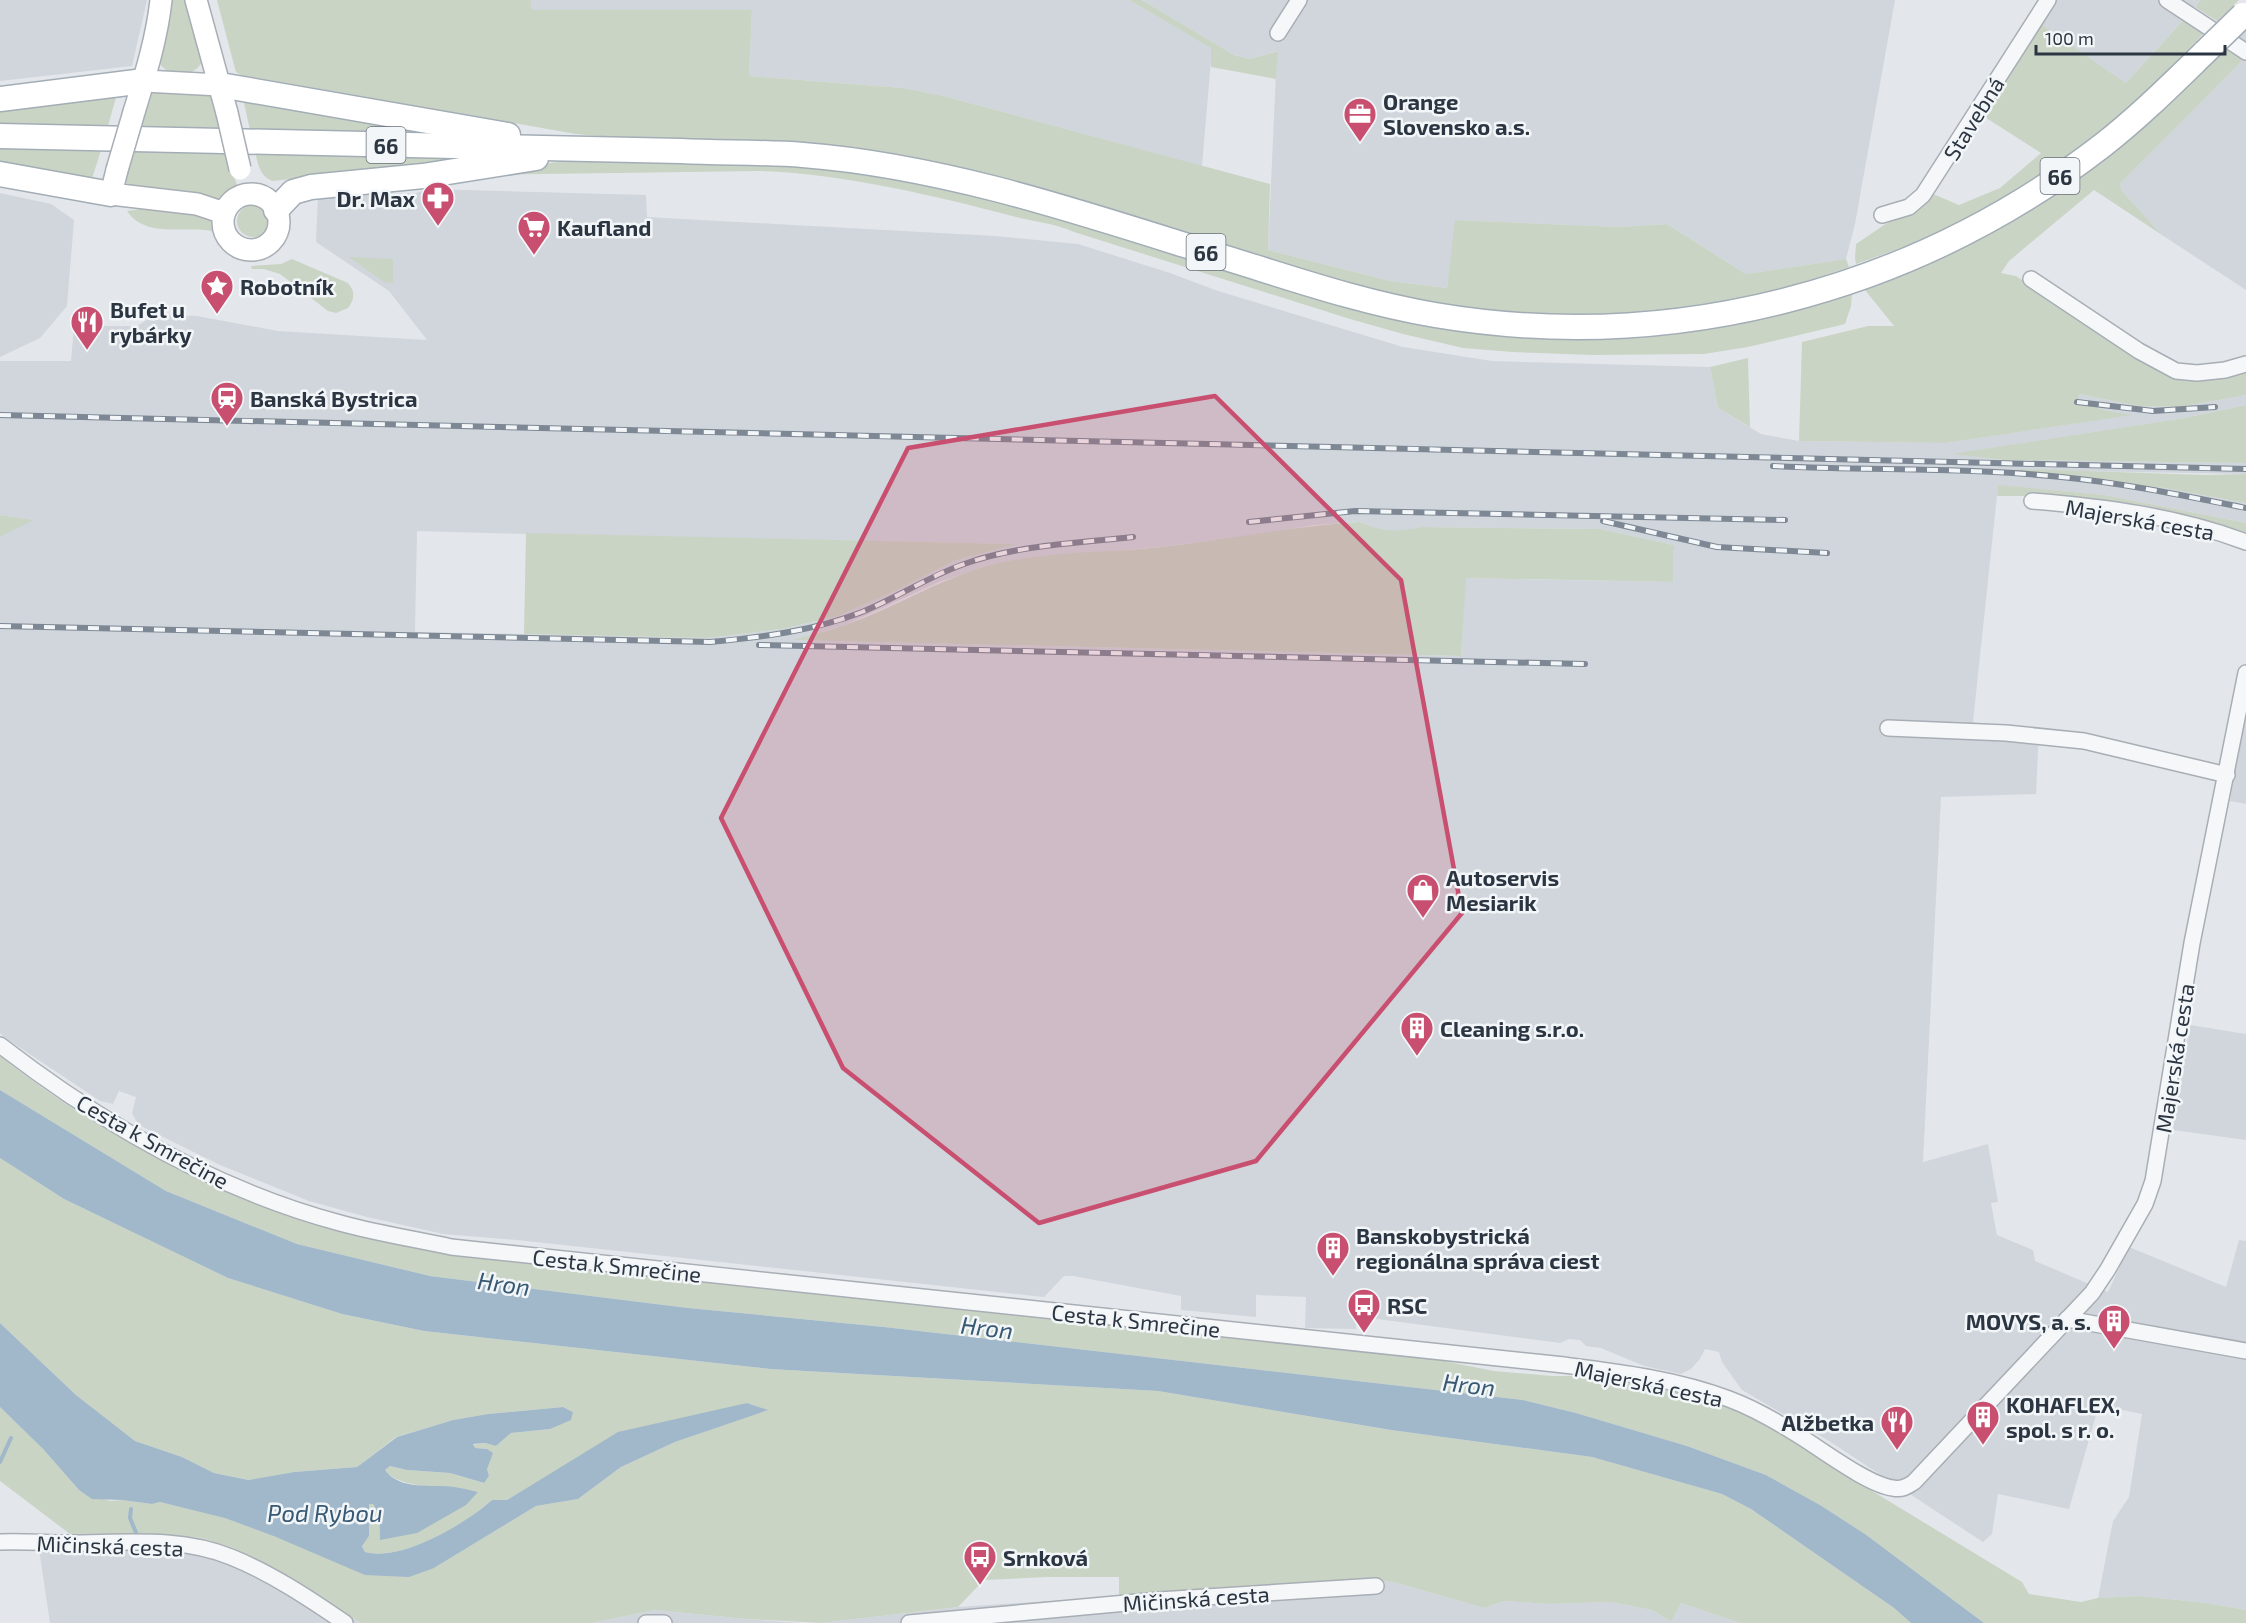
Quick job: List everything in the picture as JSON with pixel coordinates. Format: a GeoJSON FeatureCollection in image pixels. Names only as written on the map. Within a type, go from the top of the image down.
{"type":"FeatureCollection","features":[{"type":"Feature","properties":{"kind":"main road","name":"66"},"geometry":{"type":"LineString","coordinates":[[0,136],[802,155],[911,170],[1042,202],[1342,293],[1433,314],[1500,323],[1575,327],[1648,324],[1760,307],[1828,290],[1891,267],[1957,237],[2056,178],[2111,138],[2163,92],[2244,14]]}},
{"type":"Feature","properties":{"kind":"main road"},"geometry":{"type":"LineString","coordinates":[[0,99],[144,81]]}},
{"type":"Feature","properties":{"kind":"main road"},"geometry":{"type":"LineString","coordinates":[[220,85],[584,149]]}},
{"type":"Feature","properties":{"kind":"main road"},"geometry":{"type":"LineString","coordinates":[[276,210],[293,192],[311,187],[492,166],[584,149]]}},
{"type":"Feature","properties":{"kind":"main road"},"geometry":{"type":"LineString","coordinates":[[0,174],[111,194]]}},
{"type":"Feature","properties":{"kind":"street"},"geometry":{"type":"LineString","coordinates":[[161,0],[144,81],[111,194],[197,204],[224,213]]}},
{"type":"Feature","properties":{"kind":"street"},"geometry":{"type":"LineString","coordinates":[[196,0],[244,181],[253,194],[269,201],[276,210],[279,225],[275,238],[266,246],[251,250],[241,249],[229,240],[223,227],[224,213],[235,199],[253,194]]}},
{"type":"Feature","properties":{"kind":"street"},"geometry":{"type":"LineString","coordinates":[[1278,33],[1299,0]]}},
{"type":"Feature","properties":{"kind":"street","name":"Stavebná"},"geometry":{"type":"LineString","coordinates":[[1882,215],[1909,207],[1923,195],[2048,0]]}},
{"type":"Feature","properties":{"kind":"street"},"geometry":{"type":"LineString","coordinates":[[2167,0],[2246,52]]}},
{"type":"Feature","properties":{"kind":"street"},"geometry":{"type":"LineString","coordinates":[[144,81],[220,85]]}},
{"type":"Feature","properties":{"kind":"street"},"geometry":{"type":"LineString","coordinates":[[2031,279],[2161,365],[2176,371],[2197,373],[2225,370],[2246,364]]}},
{"type":"Feature","properties":{"kind":"street","name":"Majerská cesta"},"geometry":{"type":"LineString","coordinates":[[2032,501],[2126,511],[2195,526],[2246,542]]}},
{"type":"Feature","properties":{"kind":"street","name":"Majerská cesta"},"geometry":{"type":"LineString","coordinates":[[1281,1335],[1572,1366],[1628,1374],[1689,1387],[1728,1398],[1746,1406],[1799,1435],[1873,1482],[1895,1489],[1906,1488],[2099,1284],[2145,1204],[2153,1181],[2192,943],[2227,775],[2242,722],[2246,673]]}},
{"type":"Feature","properties":{"kind":"street"},"geometry":{"type":"LineString","coordinates":[[1888,728],[1956,730],[2057,738],[2120,749],[2227,775]]}},
{"type":"Feature","properties":{"kind":"street","name":"Cesta k Smrečine"},"geometry":{"type":"LineString","coordinates":[[0,1045],[51,1084],[130,1134],[183,1162],[240,1188],[340,1224],[451,1247],[1281,1335]]}},
{"type":"Feature","properties":{"kind":"street"},"geometry":{"type":"LineString","coordinates":[[2067,1318],[2246,1351]]}},
{"type":"Feature","properties":{"kind":"street","name":"Mičinská cesta"},"geometry":{"type":"LineString","coordinates":[[0,1542],[149,1542],[212,1551],[256,1569],[345,1623]]}},
{"type":"Feature","properties":{"kind":"street","name":"Mičinská cesta"},"geometry":{"type":"LineString","coordinates":[[909,1623],[1159,1600],[1377,1586]]}},
{"type":"Feature","properties":{"kind":"street"},"geometry":{"type":"LineString","coordinates":[[646,1623],[664,1623]]}},
{"type":"Feature","properties":{"kind":"highlighted area"},"geometry":{"type":"Polygon","coordinates":[[[1215,396],[1401,580],[1462,913],[1256,1161],[1039,1223],[843,1068],[721,818],[908,448],[1215,396]]]}},
{"type":"Feature","properties":{"kind":"shaded area"},"geometry":{"type":"Polygon","coordinates":[[[0,0],[147,0],[132,66],[0,81],[0,0]]]}},
{"type":"Feature","properties":{"kind":"shaded area"},"geometry":{"type":"Polygon","coordinates":[[[531,0],[1129,0],[1212,48],[1202,166],[944,96],[903,88],[749,76],[752,11],[532,10],[531,0]]]}},
{"type":"Feature","properties":{"kind":"shaded area"},"geometry":{"type":"Polygon","coordinates":[[[1142,0],[1895,0],[1855,224],[1846,259],[1746,274],[1667,224],[1618,227],[1456,220],[1447,288],[1390,281],[1268,250],[1277,51],[1250,59],[1234,55],[1142,0]]]}},
{"type":"Feature","properties":{"kind":"shaded area"},"geometry":{"type":"Polygon","coordinates":[[[2052,0],[2201,0],[2126,83],[2038,22],[2052,0]]]}},
{"type":"Feature","properties":{"kind":"shaded area"},"geometry":{"type":"Polygon","coordinates":[[[2246,26],[2246,290],[2162,235],[2122,191],[2120,184],[2243,60],[2224,47],[2246,26]]]}},
{"type":"Feature","properties":{"kind":"shaded area"},"geometry":{"type":"Polygon","coordinates":[[[429,189],[646,195],[647,217],[995,236],[1078,244],[1218,291],[1403,347],[1492,361],[1710,367],[1718,408],[1761,434],[1799,441],[1946,443],[2130,415],[2076,405],[2079,394],[2138,406],[2180,407],[2246,395],[2246,405],[2184,418],[1954,454],[2003,460],[2246,463],[2246,474],[2021,470],[2164,488],[2246,503],[2246,523],[2105,495],[1998,486],[1973,722],[2039,730],[2036,794],[1941,797],[1923,1162],[1988,1144],[1998,1202],[1991,1203],[1997,1235],[2033,1250],[2035,1261],[2108,1292],[2129,1247],[2226,1287],[2239,1240],[2246,1241],[2246,1610],[2207,1603],[2139,1596],[2098,1598],[2113,1521],[2129,1497],[2142,1414],[2099,1405],[2069,1509],[1998,1494],[1992,1534],[1983,1542],[1829,1441],[1742,1390],[1722,1362],[1719,1352],[1705,1349],[1691,1369],[1681,1374],[1644,1366],[1601,1348],[1586,1346],[1580,1340],[1569,1339],[1560,1343],[1362,1317],[1356,1318],[1356,1329],[1305,1328],[1306,1297],[1256,1295],[1256,1317],[1181,1310],[1181,1296],[1073,1276],[1064,1276],[1044,1297],[443,1234],[309,1201],[220,1165],[143,1127],[132,1113],[136,1097],[119,1091],[113,1104],[100,1101],[4,1037],[0,1033],[0,537],[33,520],[0,515],[0,361],[71,361],[74,326],[137,326],[155,315],[197,316],[278,331],[427,340],[389,291],[316,242],[318,195],[416,193],[429,189]],[[1360,522],[1314,525],[1160,547],[1037,557],[987,566],[939,582],[845,625],[795,640],[1461,656],[1465,578],[1673,582],[1674,545],[1600,529],[1422,527],[1398,532],[1382,531],[1360,522]],[[417,531],[415,632],[707,638],[782,629],[838,616],[891,593],[954,561],[1013,544],[488,533],[417,531]]]}},
{"type":"Feature","properties":{"kind":"shaded area"},"geometry":{"type":"Polygon","coordinates":[[[0,193],[51,204],[74,220],[67,306],[40,338],[0,357],[0,193]]]}},
{"type":"Feature","properties":{"kind":"shaded area"},"geometry":{"type":"Polygon","coordinates":[[[2243,716],[2246,717],[2246,804],[2230,801],[2243,716]]]}},
{"type":"Feature","properties":{"kind":"shaded area"},"geometry":{"type":"Polygon","coordinates":[[[2190,1025],[2246,1034],[2246,1140],[2173,1130],[2190,1025]]]}},
{"type":"Feature","properties":{"kind":"shaded area"},"geometry":{"type":"Polygon","coordinates":[[[120,1533],[202,1538],[233,1548],[273,1568],[361,1623],[50,1623],[37,1535],[120,1533]]]}},
{"type":"Feature","properties":{"kind":"shaded area"},"geometry":{"type":"Polygon","coordinates":[[[1390,1581],[1484,1608],[1505,1601],[1547,1604],[1611,1602],[1652,1610],[1671,1622],[1681,1603],[1740,1623],[821,1623],[958,1607],[1390,1581]]]}},
{"type":"Feature","properties":{"kind":"shaded area"},"geometry":{"type":"Polygon","coordinates":[[[655,1610],[746,1619],[801,1623],[592,1623],[655,1610]]]}},
{"type":"Feature","properties":{"kind":"green space"},"geometry":{"type":"Polygon","coordinates":[[[168,0],[188,0],[200,39],[203,58],[195,70],[188,73],[173,73],[161,66],[158,59],[159,40],[168,0]]]}},
{"type":"Feature","properties":{"kind":"green space"},"geometry":{"type":"Polygon","coordinates":[[[217,0],[531,0],[532,10],[752,10],[749,76],[903,88],[944,96],[1270,184],[1268,250],[1390,281],[1447,288],[1455,220],[1618,227],[1667,224],[1746,274],[1846,259],[1849,267],[1749,296],[1648,312],[1545,315],[1442,304],[1344,282],[1014,181],[905,157],[794,142],[631,138],[576,134],[241,75],[236,72],[217,0]]]}},
{"type":"Feature","properties":{"kind":"green space"},"geometry":{"type":"Polygon","coordinates":[[[1129,0],[1142,0],[1234,55],[1250,59],[1278,51],[1276,79],[1211,67],[1211,48],[1129,0]]]}},
{"type":"Feature","properties":{"kind":"green space"},"geometry":{"type":"Polygon","coordinates":[[[2201,0],[2239,0],[2217,21],[2195,7],[2201,0]]]}},
{"type":"Feature","properties":{"kind":"green space"},"geometry":{"type":"Polygon","coordinates":[[[2185,18],[2205,32],[2125,113],[2079,150],[1973,216],[1915,243],[1856,264],[1856,244],[1909,212],[1931,193],[1959,205],[2000,188],[2041,153],[1980,114],[2038,22],[2126,83],[2185,18]]]}},
{"type":"Feature","properties":{"kind":"green space"},"geometry":{"type":"Polygon","coordinates":[[[2224,47],[2244,59],[2120,184],[2122,191],[2162,235],[2094,190],[2009,261],[2001,273],[2016,276],[2168,376],[2198,379],[2246,368],[2246,395],[2180,407],[2138,406],[2079,394],[2078,402],[2103,410],[2133,415],[1946,443],[1799,441],[1802,342],[1868,326],[1894,326],[1865,290],[1923,265],[1997,228],[2059,190],[2224,47]]]}},
{"type":"Feature","properties":{"kind":"green space"},"geometry":{"type":"Polygon","coordinates":[[[118,90],[108,126],[0,124],[0,105],[118,90]]]}},
{"type":"Feature","properties":{"kind":"green space"},"geometry":{"type":"Polygon","coordinates":[[[148,91],[211,94],[215,100],[222,129],[136,127],[148,91]]]}},
{"type":"Feature","properties":{"kind":"green space"},"geometry":{"type":"Polygon","coordinates":[[[242,94],[467,133],[250,130],[242,94]]]}},
{"type":"Feature","properties":{"kind":"green space"},"geometry":{"type":"Polygon","coordinates":[[[0,147],[101,150],[91,182],[0,166],[0,147]]]}},
{"type":"Feature","properties":{"kind":"green space"},"geometry":{"type":"Polygon","coordinates":[[[129,151],[227,152],[238,189],[225,198],[206,198],[128,185],[125,180],[129,151]]]}},
{"type":"Feature","properties":{"kind":"green space"},"geometry":{"type":"Polygon","coordinates":[[[255,152],[467,157],[466,160],[273,181],[262,173],[255,152]]]}},
{"type":"Feature","properties":{"kind":"green space"},"geometry":{"type":"Polygon","coordinates":[[[578,159],[766,163],[858,171],[982,195],[1432,326],[1458,330],[1563,338],[1642,336],[1722,326],[1852,294],[1851,306],[1845,324],[1748,347],[1704,354],[1592,355],[1463,348],[1350,319],[1059,227],[919,193],[855,181],[759,171],[467,175],[578,159]]]}},
{"type":"Feature","properties":{"kind":"green space"},"geometry":{"type":"Polygon","coordinates":[[[253,205],[265,209],[269,221],[265,233],[253,237],[241,233],[237,221],[241,209],[253,205]]]}},
{"type":"Feature","properties":{"kind":"green space"},"geometry":{"type":"Polygon","coordinates":[[[147,208],[179,209],[215,219],[219,233],[208,230],[157,229],[136,220],[127,211],[147,208]]]}},
{"type":"Feature","properties":{"kind":"green space"},"geometry":{"type":"Polygon","coordinates":[[[349,257],[393,259],[393,283],[384,282],[349,257]]]}},
{"type":"Feature","properties":{"kind":"green space"},"geometry":{"type":"Polygon","coordinates":[[[292,259],[348,283],[353,295],[348,308],[336,313],[328,311],[280,274],[264,269],[252,269],[251,266],[281,264],[292,259]]]}},
{"type":"Feature","properties":{"kind":"green space"},"geometry":{"type":"Polygon","coordinates":[[[1748,358],[1750,427],[1718,408],[1710,367],[1748,358]]]}},
{"type":"Feature","properties":{"kind":"green space"},"geometry":{"type":"Polygon","coordinates":[[[2246,405],[2246,463],[2003,460],[1951,454],[2184,418],[2246,405]]]}},
{"type":"Feature","properties":{"kind":"green space"},"geometry":{"type":"Polygon","coordinates":[[[2021,469],[2206,475],[2246,474],[2246,503],[2164,488],[2021,471],[2021,469]]]}},
{"type":"Feature","properties":{"kind":"green space"},"geometry":{"type":"Polygon","coordinates":[[[1998,485],[2105,495],[2246,523],[2246,538],[2047,496],[1997,496],[1998,485]]]}},
{"type":"Feature","properties":{"kind":"green space"},"geometry":{"type":"Polygon","coordinates":[[[0,515],[34,520],[0,537],[0,515]]]}},
{"type":"Feature","properties":{"kind":"green space"},"geometry":{"type":"Polygon","coordinates":[[[1360,522],[1391,530],[1422,527],[1600,529],[1674,545],[1673,582],[1466,578],[1461,656],[792,640],[845,625],[950,579],[1008,561],[1052,555],[1162,547],[1360,522]]]}},
{"type":"Feature","properties":{"kind":"green space"},"geometry":{"type":"Polygon","coordinates":[[[526,533],[1016,544],[954,561],[891,593],[838,616],[782,629],[707,638],[524,634],[526,533]]]}},
{"type":"Feature","properties":{"kind":"green space"},"geometry":{"type":"Polygon","coordinates":[[[0,1056],[92,1121],[158,1158],[261,1205],[339,1230],[1428,1358],[1494,1371],[1552,1376],[1602,1376],[1696,1396],[1757,1419],[1821,1456],[1864,1486],[2022,1582],[2029,1594],[2081,1602],[2098,1598],[2139,1596],[2207,1603],[2246,1610],[2246,1623],[1984,1623],[1865,1534],[1820,1505],[1766,1475],[1687,1446],[1523,1400],[884,1327],[688,1308],[430,1276],[297,1244],[166,1191],[0,1090],[0,1056]]]}},
{"type":"Feature","properties":{"kind":"green space"},"geometry":{"type":"Polygon","coordinates":[[[0,1158],[64,1199],[228,1278],[342,1314],[424,1331],[770,1369],[1158,1391],[1391,1430],[1592,1457],[1722,1494],[1751,1509],[1894,1608],[1911,1623],[1740,1623],[1681,1603],[1671,1622],[1652,1610],[1611,1602],[1547,1604],[1505,1601],[1484,1608],[1390,1581],[1119,1597],[1119,1577],[1048,1577],[984,1580],[958,1607],[821,1623],[746,1619],[655,1610],[592,1623],[361,1623],[273,1568],[233,1548],[202,1538],[136,1533],[70,1534],[0,1481],[0,1407],[43,1449],[79,1490],[110,1501],[122,1500],[152,1504],[160,1502],[225,1517],[276,1537],[434,1568],[536,1506],[578,1499],[621,1467],[675,1442],[767,1410],[747,1403],[507,1500],[492,1500],[466,1520],[432,1539],[396,1551],[380,1554],[365,1552],[362,1545],[369,1536],[369,1504],[373,1504],[379,1515],[380,1539],[478,1492],[403,1482],[385,1470],[390,1466],[407,1470],[450,1473],[483,1483],[489,1476],[487,1449],[475,1448],[472,1445],[485,1443],[496,1446],[511,1433],[550,1429],[573,1412],[563,1407],[488,1414],[453,1420],[396,1437],[357,1467],[294,1472],[250,1480],[214,1473],[182,1457],[135,1441],[76,1395],[0,1323],[0,1158]]]}},
{"type":"Feature","properties":{"kind":"water"},"geometry":{"type":"Polygon","coordinates":[[[0,1090],[166,1191],[297,1244],[430,1276],[688,1308],[884,1327],[1523,1400],[1576,1413],[1687,1446],[1766,1475],[1820,1505],[1865,1534],[1984,1623],[1911,1623],[1894,1608],[1751,1509],[1722,1494],[1592,1457],[1391,1430],[1158,1391],[770,1369],[424,1331],[342,1314],[228,1278],[64,1199],[0,1158],[0,1090]]]}},
{"type":"Feature","properties":{"kind":"water","name":"Pod Rybou"},"geometry":{"type":"Polygon","coordinates":[[[0,1323],[76,1395],[135,1441],[182,1457],[214,1473],[249,1480],[294,1472],[357,1467],[397,1437],[453,1420],[488,1414],[563,1407],[573,1412],[571,1420],[550,1429],[511,1433],[496,1446],[485,1443],[473,1444],[475,1448],[487,1449],[493,1453],[487,1469],[489,1476],[484,1483],[450,1473],[407,1470],[390,1466],[385,1470],[391,1477],[408,1484],[454,1487],[478,1492],[466,1505],[417,1533],[380,1540],[379,1515],[373,1504],[369,1504],[369,1536],[362,1546],[365,1552],[380,1554],[432,1539],[466,1520],[492,1500],[507,1500],[618,1432],[747,1403],[768,1410],[675,1442],[621,1467],[578,1499],[536,1506],[434,1568],[409,1577],[365,1575],[225,1518],[160,1502],[152,1504],[92,1499],[79,1490],[43,1449],[0,1407],[0,1323]]]}},
{"type":"Feature","properties":{"kind":"waterway"},"geometry":{"type":"LineString","coordinates":[[0,1462],[11,1438]]}},
{"type":"Feature","properties":{"kind":"waterway"},"geometry":{"type":"LineString","coordinates":[[131,1509],[130,1518],[137,1535]]}},
{"type":"Feature","properties":{"kind":"railway"},"geometry":{"type":"LineString","coordinates":[[2077,402],[2153,411],[2215,407]]}},
{"type":"Feature","properties":{"kind":"railway"},"geometry":{"type":"LineString","coordinates":[[0,415],[2246,469]]}},
{"type":"Feature","properties":{"kind":"railway"},"geometry":{"type":"LineString","coordinates":[[1773,466],[1953,470],[2061,477],[2131,486],[2246,508]]}},
{"type":"Feature","properties":{"kind":"railway"},"geometry":{"type":"LineString","coordinates":[[1249,522],[1355,511],[1785,520]]}},
{"type":"Feature","properties":{"kind":"railway"},"geometry":{"type":"LineString","coordinates":[[1603,521],[1717,547],[1827,553]]}},
{"type":"Feature","properties":{"kind":"railway"},"geometry":{"type":"LineString","coordinates":[[0,626],[710,642],[788,632],[844,619],[876,606],[942,573],[989,556],[1050,545],[1133,537]]}},
{"type":"Feature","properties":{"kind":"railway"},"geometry":{"type":"LineString","coordinates":[[759,645],[1585,664]]}},
{"type":"Feature","properties":{"kind":"place","name":"Orange Slovensko a.s."},"geometry":{"type":"Point","coordinates":[1360,143]}},
{"type":"Feature","properties":{"kind":"place","name":"Dr. Max"},"geometry":{"type":"Point","coordinates":[438,227]}},
{"type":"Feature","properties":{"kind":"place","name":"Kaufland"},"geometry":{"type":"Point","coordinates":[534,256]}},
{"type":"Feature","properties":{"kind":"place","name":"Robotník"},"geometry":{"type":"Point","coordinates":[217,315]}},
{"type":"Feature","properties":{"kind":"place","name":"Bufet u rybárky"},"geometry":{"type":"Point","coordinates":[87,351]}},
{"type":"Feature","properties":{"kind":"place","name":"Banská Bystrica"},"geometry":{"type":"Point","coordinates":[227,427]}},
{"type":"Feature","properties":{"kind":"place","name":"Autoservis Mesiarik"},"geometry":{"type":"Point","coordinates":[1423,919]}},
{"type":"Feature","properties":{"kind":"place","name":"Cleaning s.r.o."},"geometry":{"type":"Point","coordinates":[1417,1057]}},
{"type":"Feature","properties":{"kind":"place","name":"Banskobystrická regionálna správa ciest"},"geometry":{"type":"Point","coordinates":[1333,1277]}},
{"type":"Feature","properties":{"kind":"place","name":"RSC"},"geometry":{"type":"Point","coordinates":[1364,1334]}},
{"type":"Feature","properties":{"kind":"place","name":"MOVYS, a. s."},"geometry":{"type":"Point","coordinates":[2114,1350]}},
{"type":"Feature","properties":{"kind":"place","name":"KOHAFLEX, spol. s r. o."},"geometry":{"type":"Point","coordinates":[1983,1446]}},
{"type":"Feature","properties":{"kind":"place","name":"Alžbetka"},"geometry":{"type":"Point","coordinates":[1897,1451]}},
{"type":"Feature","properties":{"kind":"place","name":"Srnková"},"geometry":{"type":"Point","coordinates":[980,1586]}},
{"type":"Feature","properties":{"kind":"water label","name":"Hron"},"geometry":{"type":"Point","coordinates":[504,1283]}},
{"type":"Feature","properties":{"kind":"water label","name":"Hron"},"geometry":{"type":"Point","coordinates":[987,1327]}},
{"type":"Feature","properties":{"kind":"water label","name":"Hron"},"geometry":{"type":"Point","coordinates":[1469,1384]}}]}
